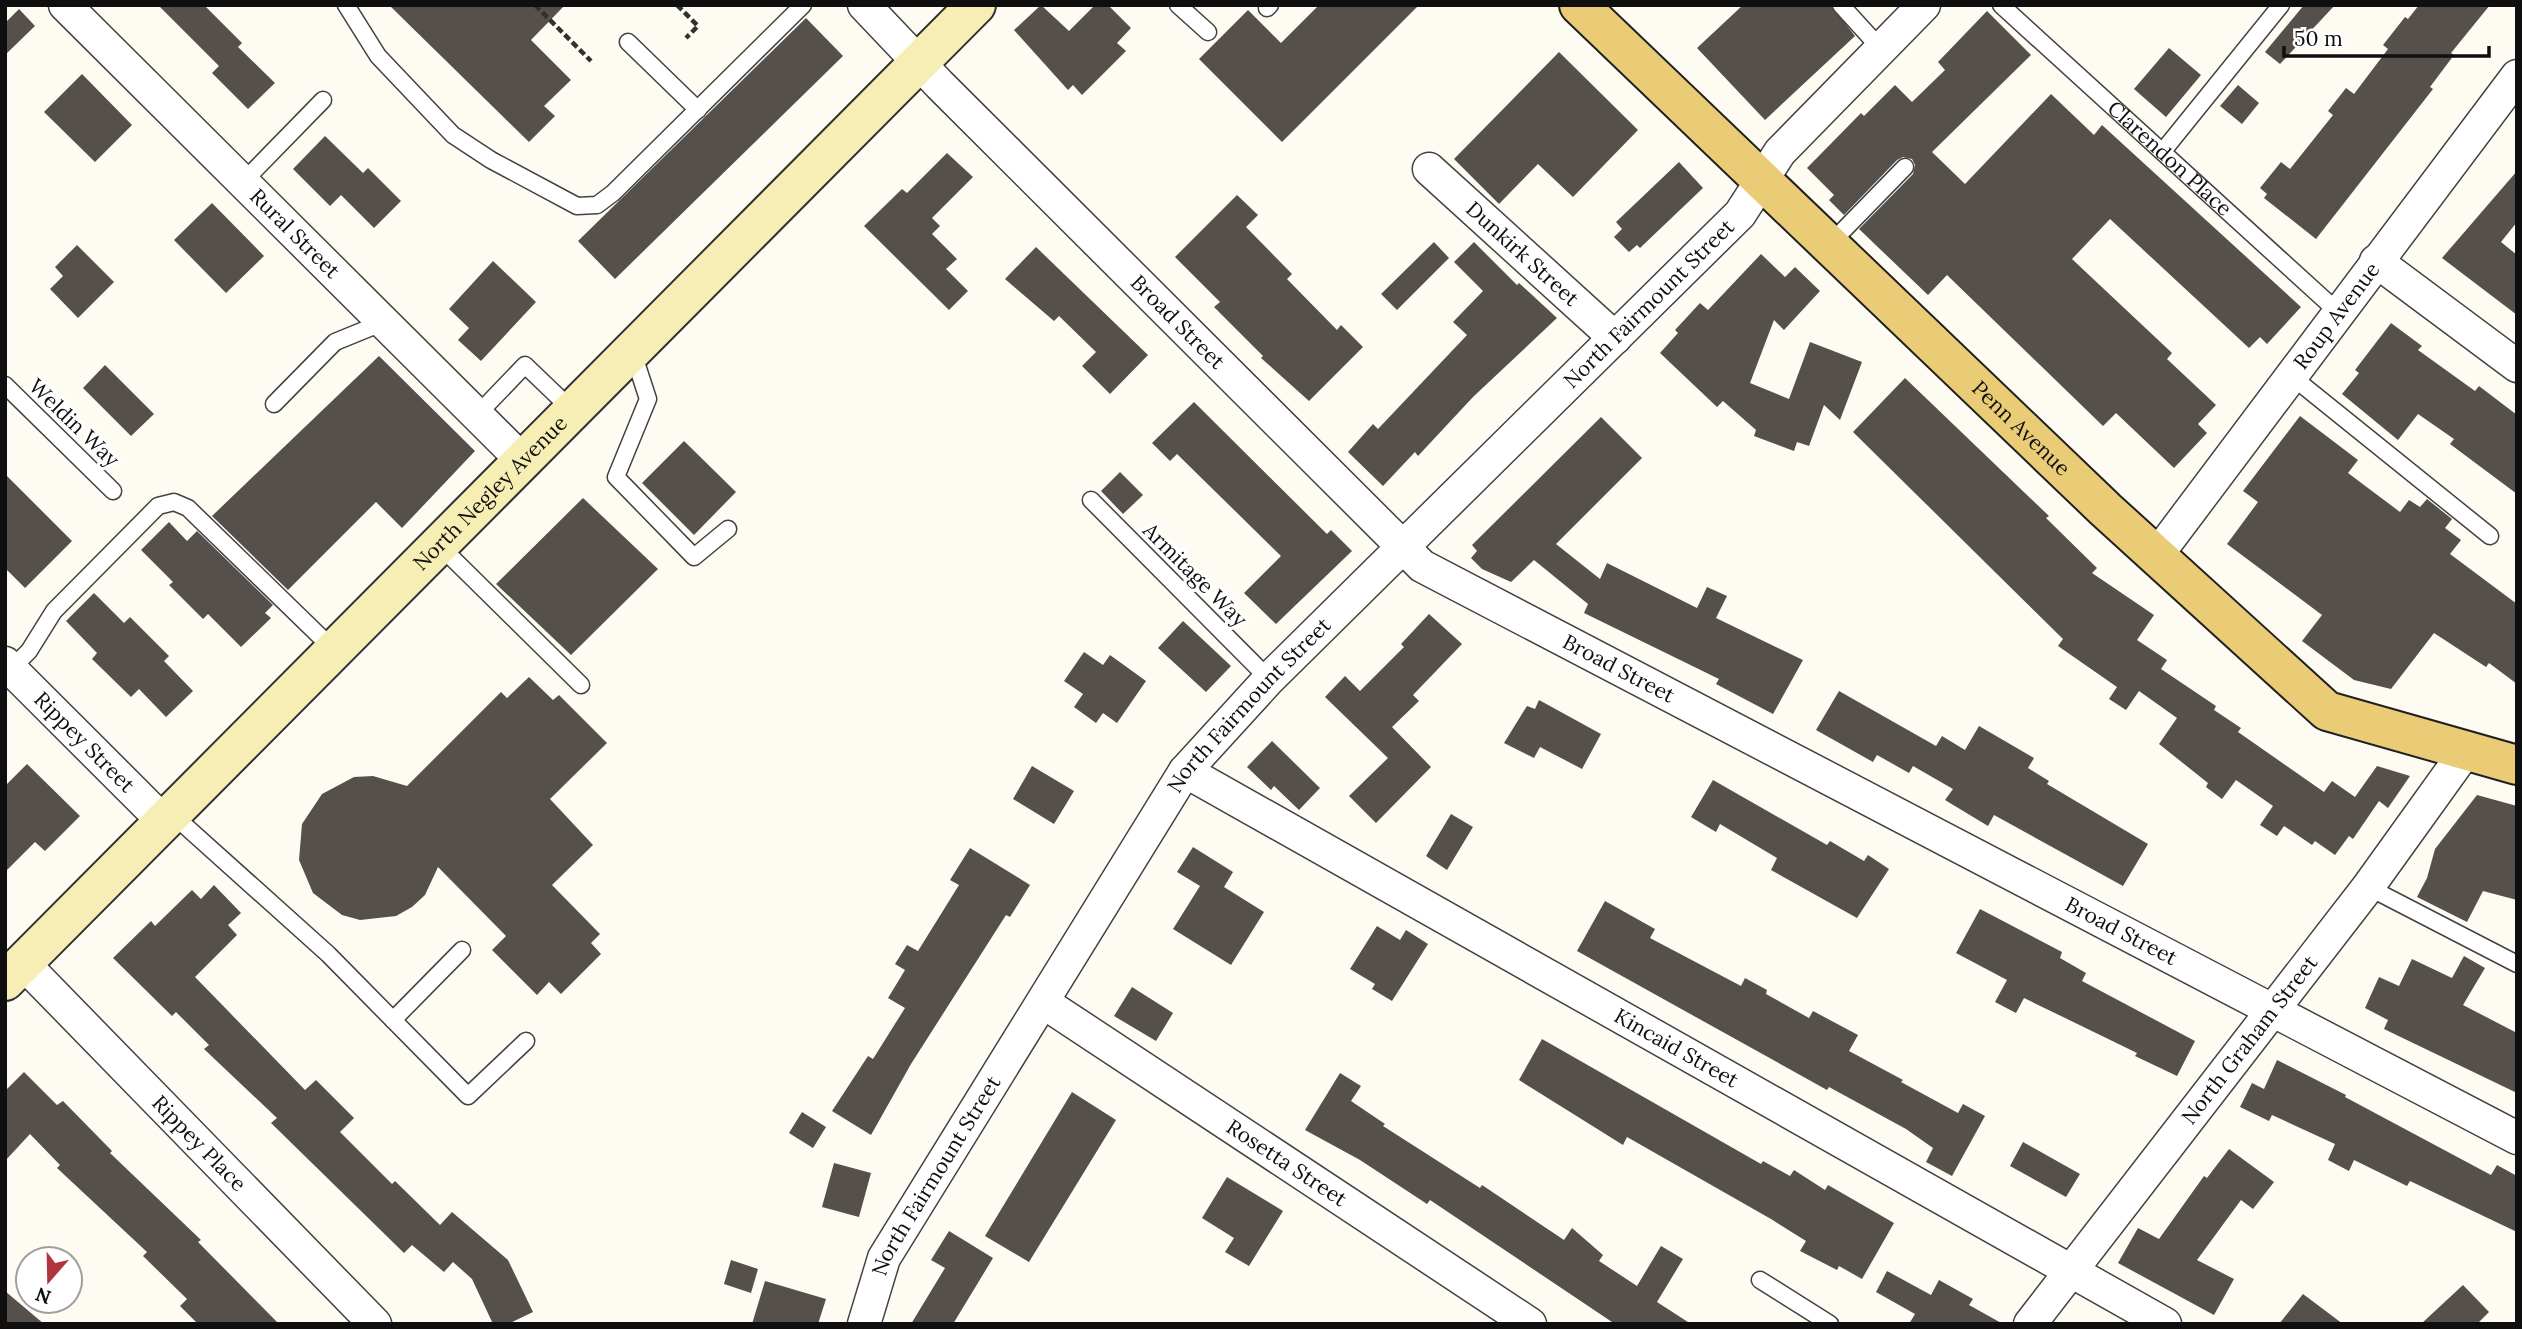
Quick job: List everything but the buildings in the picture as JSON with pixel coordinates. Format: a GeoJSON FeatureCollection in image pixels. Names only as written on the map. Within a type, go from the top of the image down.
{"type":"FeatureCollection","features":[{"type":"Feature","properties":{"kind":"main road","name":"North Negley Avenue"},"geometry":{"type":"LineString","coordinates":[[14,972],[976,5]]}},
{"type":"Feature","properties":{"kind":"main road","name":"Penn Avenue"},"geometry":{"type":"LineString","coordinates":[[1579,5],[1760,182],[2106,510],[2327,711],[2517,765]]}},
{"type":"Feature","properties":{"kind":"street","name":"Rural Street"},"geometry":{"type":"LineString","coordinates":[[65,5],[523,461]]}},
{"type":"Feature","properties":{"kind":"street","name":"Broad Street"},"geometry":{"type":"LineString","coordinates":[[864,5],[940,85],[1422,566],[2517,1138]]}},
{"type":"Feature","properties":{"kind":"street","name":"North Fairmount Street"},"geometry":{"type":"LineString","coordinates":[[864,1324],[884,1258],[1185,771],[1269,678],[1740,214],[1780,152],[1924,5]]}},
{"type":"Feature","properties":{"kind":"street","name":"Roup Avenue"},"geometry":{"type":"LineString","coordinates":[[2157,555],[2517,76]]}},
{"type":"Feature","properties":{"kind":"street","name":"Dunkirk Street"},"geometry":{"type":"LineString","coordinates":[[1429,169],[1615,338]]}},
{"type":"Feature","properties":{"kind":"street"},"geometry":{"type":"LineString","coordinates":[[2376,261],[2517,366]]}},
{"type":"Feature","properties":{"kind":"street","name":"Rippey Street"},"geometry":{"type":"LineString","coordinates":[[8,666],[168,818]]}},
{"type":"Feature","properties":{"kind":"street","name":"North Graham Street"},"geometry":{"type":"LineString","coordinates":[[2030,1324],[2368,887],[2465,752]]}},
{"type":"Feature","properties":{"kind":"street","name":"Kincaid Street"},"geometry":{"type":"LineString","coordinates":[[1185,771],[2165,1324]]}},
{"type":"Feature","properties":{"kind":"street","name":"Rippey Place"},"geometry":{"type":"LineString","coordinates":[[14,972],[375,1324]]}},
{"type":"Feature","properties":{"kind":"street","name":"Rosetta Street"},"geometry":{"type":"LineString","coordinates":[[1043,1002],[1530,1324]]}},
{"type":"Feature","properties":{"kind":"lane"},"geometry":{"type":"LineString","coordinates":[[346,5],[378,56],[453,135],[491,160],[577,206],[597,205],[613,193],[803,5]]}},
{"type":"Feature","properties":{"kind":"lane"},"geometry":{"type":"LineString","coordinates":[[1178,5],[1208,32]]}},
{"type":"Feature","properties":{"kind":"lane"},"geometry":{"type":"LineString","coordinates":[[1841,5],[1881,48]]}},
{"type":"Feature","properties":{"kind":"lane","name":"Clarendon Place"},"geometry":{"type":"LineString","coordinates":[[2001,5],[2338,312]]}},
{"type":"Feature","properties":{"kind":"lane"},"geometry":{"type":"LineString","coordinates":[[2163,151],[2281,5]]}},
{"type":"Feature","properties":{"kind":"lane"},"geometry":{"type":"LineString","coordinates":[[628,42],[698,110]]}},
{"type":"Feature","properties":{"kind":"lane"},"geometry":{"type":"LineString","coordinates":[[243,182],[323,100]]}},
{"type":"Feature","properties":{"kind":"lane"},"geometry":{"type":"LineString","coordinates":[[1828,246],[1905,167]]}},
{"type":"Feature","properties":{"kind":"lane"},"geometry":{"type":"LineString","coordinates":[[274,404],[335,342],[384,322]]}},
{"type":"Feature","properties":{"kind":"lane"},"geometry":{"type":"LineString","coordinates":[[632,351],[648,399],[617,477],[694,557],[728,529]]}},
{"type":"Feature","properties":{"kind":"lane"},"geometry":{"type":"LineString","coordinates":[[477,415],[526,365],[573,411]]}},
{"type":"Feature","properties":{"kind":"lane"},"geometry":{"type":"LineString","coordinates":[[2290,375],[2490,536]]}},
{"type":"Feature","properties":{"kind":"lane","name":"Weldin Way"},"geometry":{"type":"LineString","coordinates":[[5,385],[113,491]]}},
{"type":"Feature","properties":{"kind":"lane","name":"Armitage Way"},"geometry":{"type":"LineString","coordinates":[[1091,500],[1269,678]]}},
{"type":"Feature","properties":{"kind":"lane"},"geometry":{"type":"LineString","coordinates":[[8,666],[29,651],[54,611],[158,506],[174,502],[188,508],[334,650]]}},
{"type":"Feature","properties":{"kind":"lane"},"geometry":{"type":"LineString","coordinates":[[439,545],[581,685]]}},
{"type":"Feature","properties":{"kind":"lane"},"geometry":{"type":"LineString","coordinates":[[168,818],[328,954],[468,1096],[526,1041]]}},
{"type":"Feature","properties":{"kind":"lane"},"geometry":{"type":"LineString","coordinates":[[2368,887],[2517,964]]}},
{"type":"Feature","properties":{"kind":"lane"},"geometry":{"type":"LineString","coordinates":[[393,1020],[462,950]]}},
{"type":"Feature","properties":{"kind":"lane"},"geometry":{"type":"LineString","coordinates":[[1760,1280],[1830,1324]]}},
{"type":"Feature","properties":{"kind":"path"},"geometry":{"type":"LineString","coordinates":[[535,5],[591,61]]}},
{"type":"Feature","properties":{"kind":"path"},"geometry":{"type":"LineString","coordinates":[[677,5],[698,26],[686,38]]}}]}
